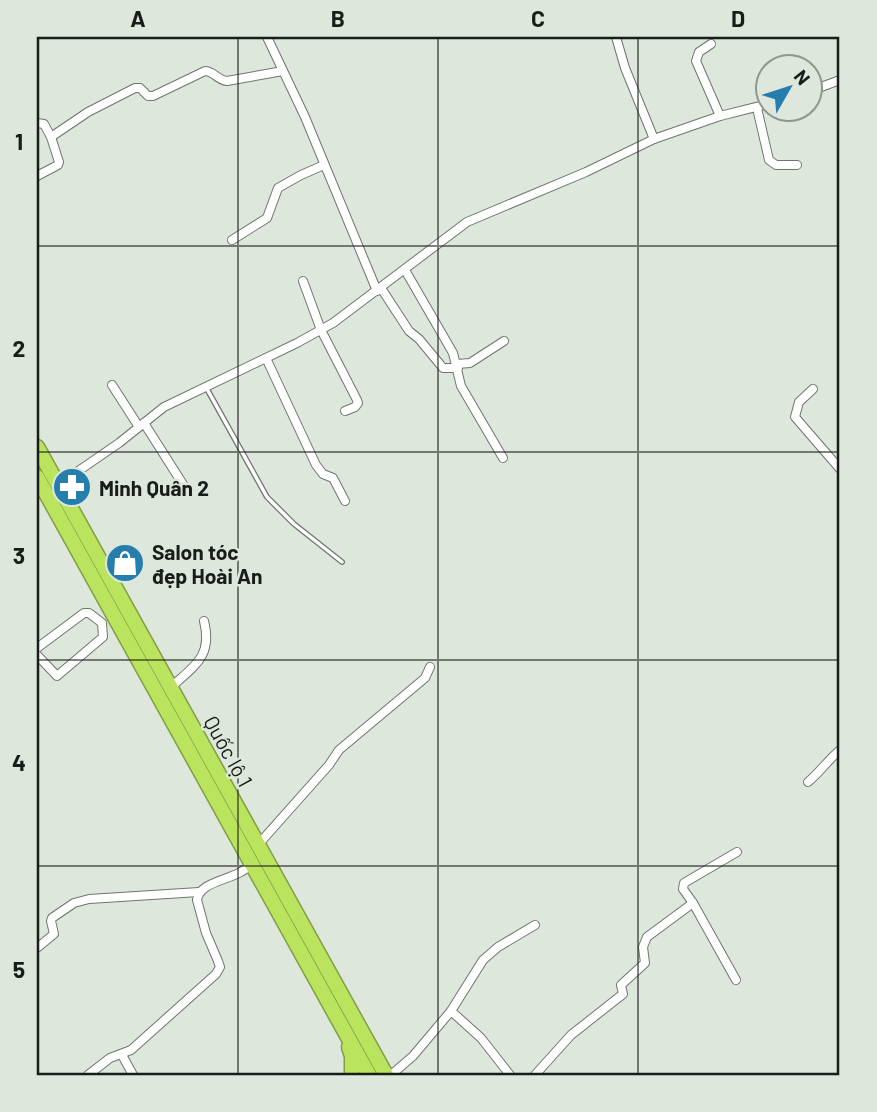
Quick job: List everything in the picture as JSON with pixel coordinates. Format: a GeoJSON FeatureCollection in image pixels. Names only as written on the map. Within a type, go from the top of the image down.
{"type":"FeatureCollection","features":[{"type":"Feature","properties":{"kind":"highway","name":"Quốc lộ 1"},"geometry":{"type":"LineString","coordinates":[[37,447],[257,846],[388,1075]]}},
{"type":"Feature","properties":{"kind":"highway","name":"Quốc lộ 1"},"geometry":{"type":"LineString","coordinates":[[37,477],[107,617],[251,864],[369,1075]]}},
{"type":"Feature","properties":{"kind":"highway"},"geometry":{"type":"LineString","coordinates":[[341,1026],[352,1056],[352,1075]]}},
{"type":"Feature","properties":{"kind":"street"},"geometry":{"type":"LineString","coordinates":[[267,37],[379,289],[410,331],[443,368],[470,363],[504,341]]}},
{"type":"Feature","properties":{"kind":"street"},"geometry":{"type":"LineString","coordinates":[[616,37],[625,68],[654,139]]}},
{"type":"Feature","properties":{"kind":"street"},"geometry":{"type":"LineString","coordinates":[[711,44],[699,52],[696,61],[720,116]]}},
{"type":"Feature","properties":{"kind":"street"},"geometry":{"type":"LineString","coordinates":[[51,137],[88,112],[135,88],[153,96],[205,71],[227,81],[283,71]]}},
{"type":"Feature","properties":{"kind":"street"},"geometry":{"type":"LineString","coordinates":[[58,485],[164,407],[321,330],[467,222],[593,169],[654,139],[720,116],[754,109]]}},
{"type":"Feature","properties":{"kind":"street"},"geometry":{"type":"LineString","coordinates":[[760,122],[769,160],[776,165],[797,165]]}},
{"type":"Feature","properties":{"kind":"street"},"geometry":{"type":"LineString","coordinates":[[37,123],[44,124],[59,162],[37,176]]}},
{"type":"Feature","properties":{"kind":"street"},"geometry":{"type":"LineString","coordinates":[[232,240],[267,218],[275,192],[282,184],[324,165]]}},
{"type":"Feature","properties":{"kind":"street"},"geometry":{"type":"LineString","coordinates":[[405,270],[457,366],[461,386],[503,458]]}},
{"type":"Feature","properties":{"kind":"street"},"geometry":{"type":"LineString","coordinates":[[303,281],[321,330],[357,400],[355,407],[345,411]]}},
{"type":"Feature","properties":{"kind":"street"},"geometry":{"type":"LineString","coordinates":[[266,358],[316,465],[323,474],[333,478],[345,501]]}},
{"type":"Feature","properties":{"kind":"street"},"geometry":{"type":"LineString","coordinates":[[112,385],[184,486]]}},
{"type":"Feature","properties":{"kind":"street"},"geometry":{"type":"LineString","coordinates":[[813,389],[799,402],[795,417],[840,469]]}},
{"type":"Feature","properties":{"kind":"street"},"geometry":{"type":"LineString","coordinates":[[37,648],[84,613],[107,617],[103,637],[57,676],[37,655]]}},
{"type":"Feature","properties":{"kind":"street"},"geometry":{"type":"LineString","coordinates":[[170,688],[203,657],[208,637],[204,621]]}},
{"type":"Feature","properties":{"kind":"street"},"geometry":{"type":"LineString","coordinates":[[257,846],[329,765],[339,750],[425,678],[429,667]]}},
{"type":"Feature","properties":{"kind":"street"},"geometry":{"type":"LineString","coordinates":[[808,782],[840,750]]}},
{"type":"Feature","properties":{"kind":"street"},"geometry":{"type":"LineString","coordinates":[[736,980],[683,889],[684,883],[737,852]]}},
{"type":"Feature","properties":{"kind":"street"},"geometry":{"type":"LineString","coordinates":[[88,1075],[107,1060],[131,1050],[219,970],[197,900],[199,892],[204,887],[240,874],[251,864]]}},
{"type":"Feature","properties":{"kind":"street"},"geometry":{"type":"LineString","coordinates":[[37,948],[54,934],[52,918],[74,903],[99,898],[199,892]]}},
{"type":"Feature","properties":{"kind":"street"},"geometry":{"type":"LineString","coordinates":[[534,1075],[571,1035],[623,994],[621,985],[645,963],[643,947],[646,937],[693,903]]}},
{"type":"Feature","properties":{"kind":"street"},"geometry":{"type":"LineString","coordinates":[[388,1075],[413,1056],[451,1011],[483,960],[498,947],[535,925]]}},
{"type":"Feature","properties":{"kind":"street"},"geometry":{"type":"LineString","coordinates":[[451,1011],[487,1044],[510,1075]]}},
{"type":"Feature","properties":{"kind":"street"},"geometry":{"type":"LineString","coordinates":[[122,1055],[133,1075]]}},
{"type":"Feature","properties":{"kind":"lane"},"geometry":{"type":"LineString","coordinates":[[206,387],[267,497],[294,524],[342,562]]}},
{"type":"Feature","properties":{"kind":"place","name":"Minh Quân 2"},"geometry":{"type":"Point","coordinates":[72,487]}},
{"type":"Feature","properties":{"kind":"place","name":"Salon tóc đẹp Hoài An"},"geometry":{"type":"Point","coordinates":[125,563]}}]}
